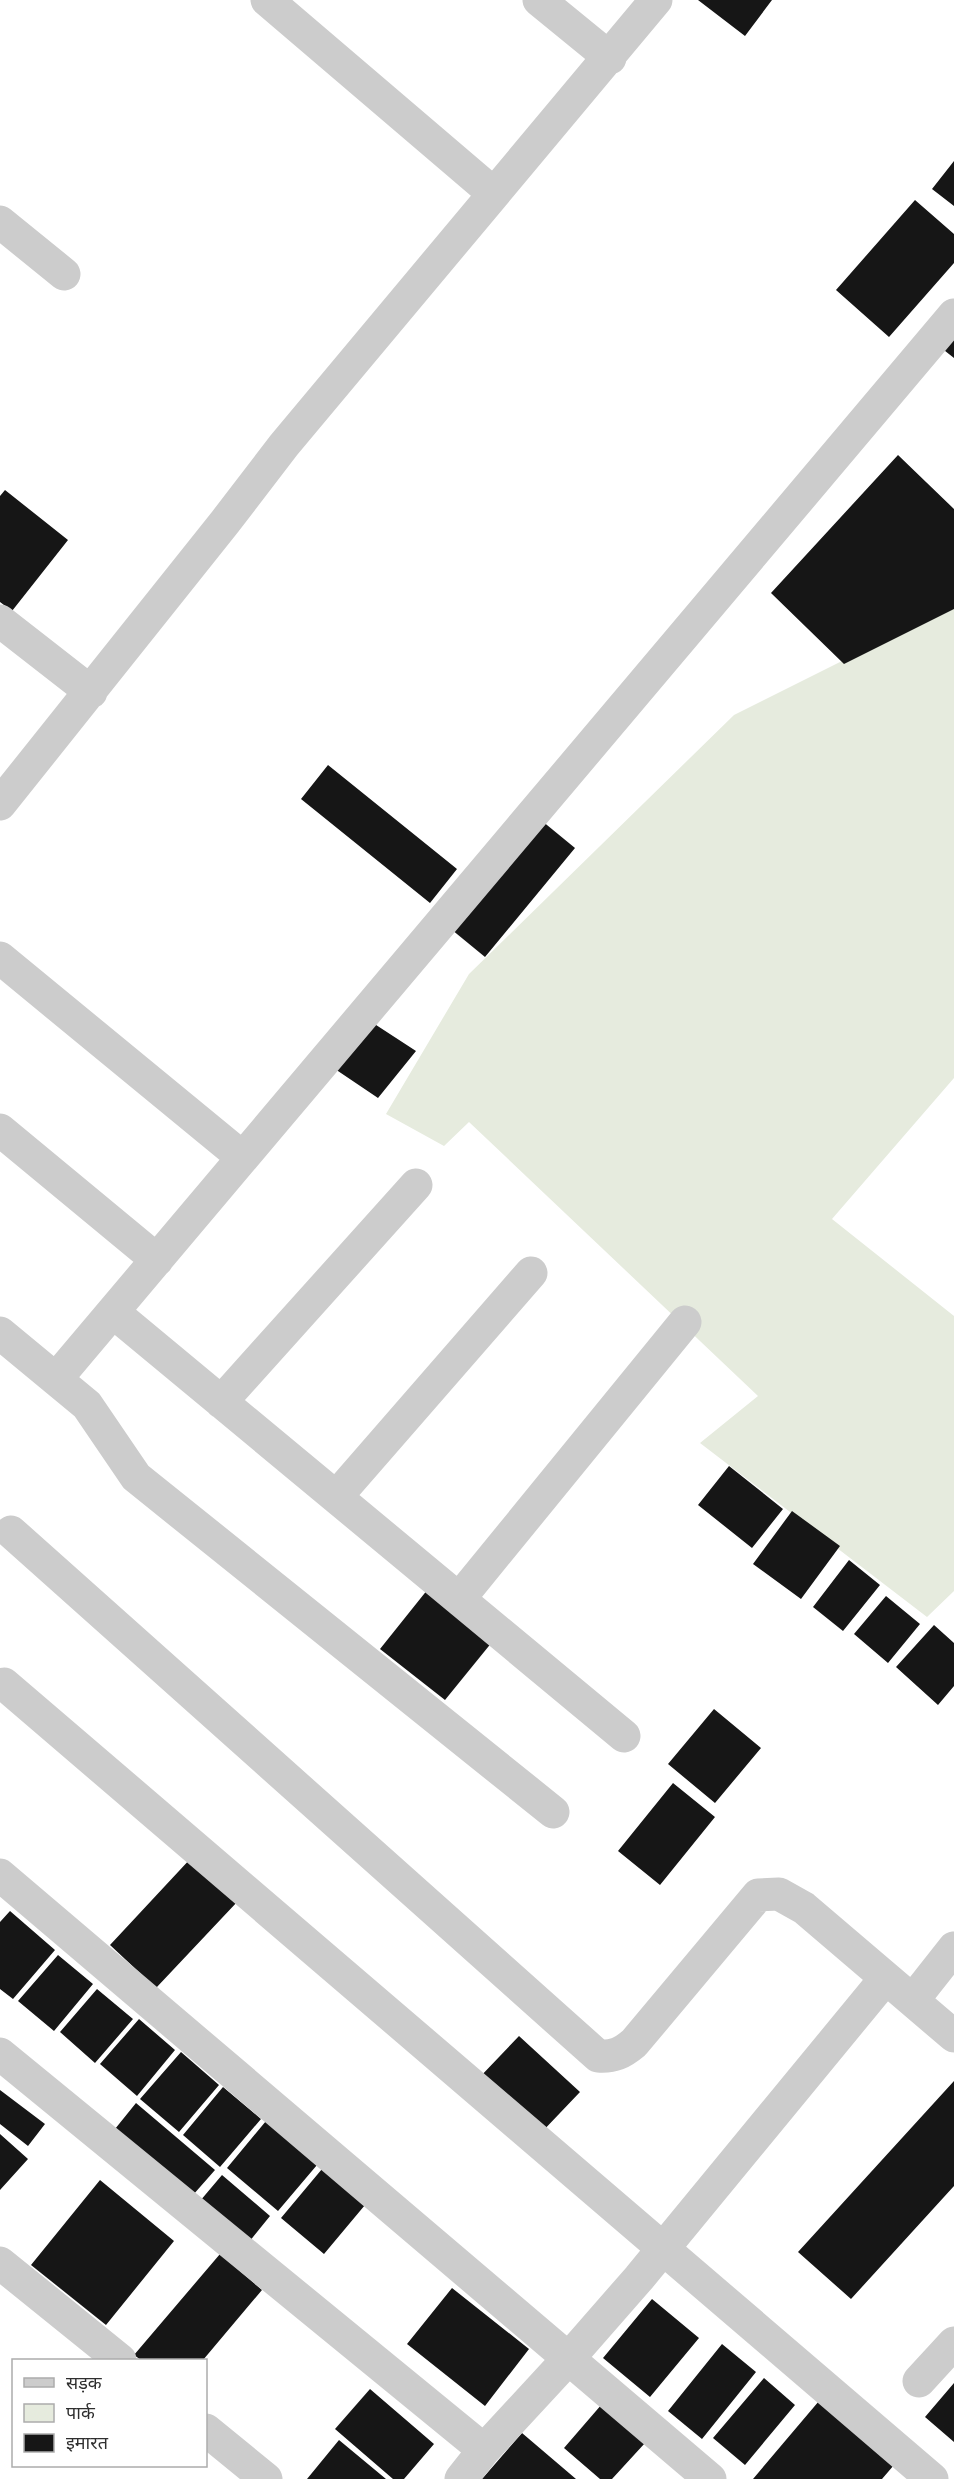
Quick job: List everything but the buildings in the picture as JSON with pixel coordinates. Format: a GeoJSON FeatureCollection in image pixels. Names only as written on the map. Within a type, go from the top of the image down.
{"type":"FeatureCollection","features":[{"type":"Feature","properties":{"kind":"street"},"geometry":{"type":"LineString","coordinates":[[267,0],[493,193]]}},
{"type":"Feature","properties":{"kind":"street"},"geometry":{"type":"LineString","coordinates":[[539,0],[610,58]]}},
{"type":"Feature","properties":{"kind":"street"},"geometry":{"type":"LineString","coordinates":[[0,804],[284,446],[493,193],[610,58],[656,0]]}},
{"type":"Feature","properties":{"kind":"street"},"geometry":{"type":"LineString","coordinates":[[0,222],[64,274]]}},
{"type":"Feature","properties":{"kind":"street"},"geometry":{"type":"LineString","coordinates":[[56,1379],[954,315]]}},
{"type":"Feature","properties":{"kind":"street"},"geometry":{"type":"LineString","coordinates":[[0,621],[91,692]]}},
{"type":"Feature","properties":{"kind":"street"},"geometry":{"type":"LineString","coordinates":[[0,958],[243,1157]]}},
{"type":"Feature","properties":{"kind":"street"},"geometry":{"type":"LineString","coordinates":[[0,1130],[157,1260]]}},
{"type":"Feature","properties":{"kind":"street"},"geometry":{"type":"LineString","coordinates":[[221,1402],[416,1185]]}},
{"type":"Feature","properties":{"kind":"street"},"geometry":{"type":"LineString","coordinates":[[336,1497],[531,1273]]}},
{"type":"Feature","properties":{"kind":"street"},"geometry":{"type":"LineString","coordinates":[[113,1312],[624,1736]]}},
{"type":"Feature","properties":{"kind":"street"},"geometry":{"type":"LineString","coordinates":[[459,1599],[685,1322]]}},
{"type":"Feature","properties":{"kind":"street"},"geometry":{"type":"LineString","coordinates":[[0,1333],[87,1405],[136,1477],[553,1812]]}},
{"type":"Feature","properties":{"kind":"street"},"geometry":{"type":"LineString","coordinates":[[11,1532],[598,2056],[612,2057],[634,2043],[758,1895],[780,1894],[804,1908],[954,2036]]}},
{"type":"Feature","properties":{"kind":"street"},"geometry":{"type":"LineString","coordinates":[[0,1685],[4,1684],[932,2479]]}},
{"type":"Feature","properties":{"kind":"street"},"geometry":{"type":"LineString","coordinates":[[0,1875],[710,2479]]}},
{"type":"Feature","properties":{"kind":"street"},"geometry":{"type":"LineString","coordinates":[[913,2000],[954,1948]]}},
{"type":"Feature","properties":{"kind":"street"},"geometry":{"type":"LineString","coordinates":[[461,2479],[663,2248],[885,1979]]}},
{"type":"Feature","properties":{"kind":"street"},"geometry":{"type":"LineString","coordinates":[[0,2054],[484,2450]]}},
{"type":"Feature","properties":{"kind":"street"},"geometry":{"type":"LineString","coordinates":[[0,2263],[118,2359]]}},
{"type":"Feature","properties":{"kind":"street"},"geometry":{"type":"LineString","coordinates":[[919,2381],[954,2343]]}},
{"type":"Feature","properties":{"kind":"street"},"geometry":{"type":"LineString","coordinates":[[207,2431],[266,2479]]}},
{"type":"Feature","properties":{"kind":"green space"},"geometry":{"type":"Polygon","coordinates":[[[954,605],[954,1078],[832,1219],[954,1316],[954,1591],[927,1617],[700,1443],[758,1396],[469,1122],[444,1146],[386,1114],[469,974],[734,715],[954,605]]]}}]}
